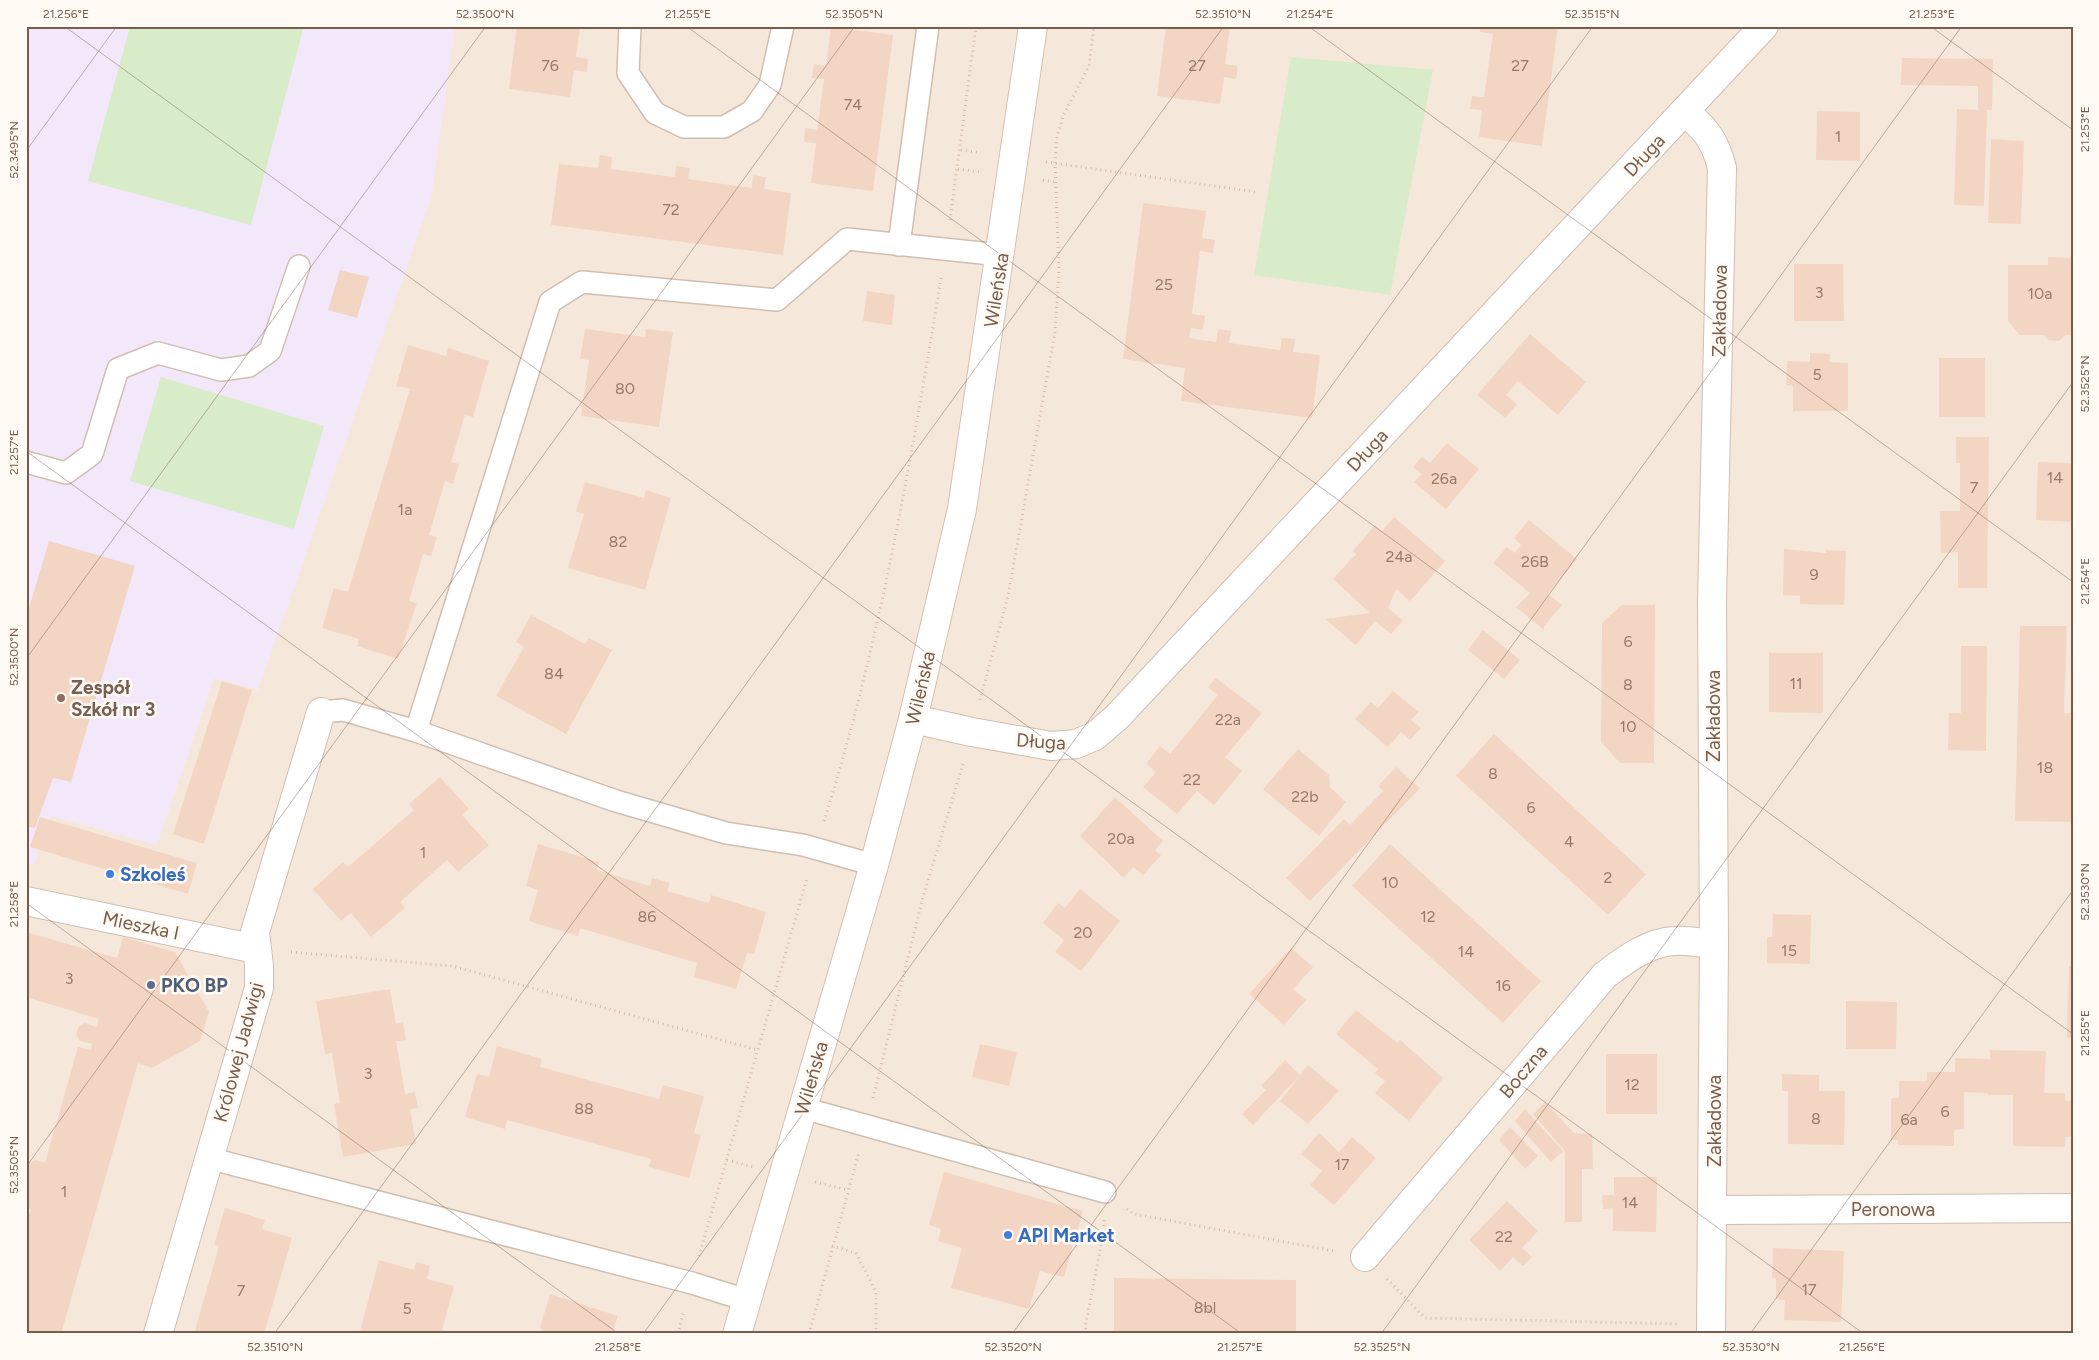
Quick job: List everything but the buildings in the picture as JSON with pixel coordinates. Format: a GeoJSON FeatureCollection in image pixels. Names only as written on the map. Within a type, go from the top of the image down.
{"type":"FeatureCollection","features":[{"type":"Feature","properties":{"kind":"street","name":"Wileńska"},"geometry":{"type":"LineString","coordinates":[[737,1334],[874,865],[913,719],[962,509],[1001,255],[1033,26]]}},
{"type":"Feature","properties":{"kind":"street","name":"Długa"},"geometry":{"type":"LineString","coordinates":[[913,719],[1051,746],[1076,744],[1095,736],[1110,723],[1764,26]]}},
{"type":"Feature","properties":{"kind":"street","name":"Zakładowa"},"geometry":{"type":"LineString","coordinates":[[1685,111],[1705,129],[1717,147],[1722,168],[1712,602],[1714,944],[1711,1329]]}},
{"type":"Feature","properties":{"kind":"street","name":"Królowej Jadwigi"},"geometry":{"type":"LineString","coordinates":[[158,1334],[259,988],[260,966],[255,932],[321,712]]}},
{"type":"Feature","properties":{"kind":"street","name":"Mieszka I"},"geometry":{"type":"LineString","coordinates":[[26,901],[256,949]]}},
{"type":"Feature","properties":{"kind":"street","name":"Boczna"},"geometry":{"type":"LineString","coordinates":[[1365,1257],[1605,975],[1628,957],[1658,945],[1674,941],[1714,944]]}},
{"type":"Feature","properties":{"kind":"street","name":"Peronowa"},"geometry":{"type":"LineString","coordinates":[[1713,1210],[2073,1208]]}},
{"type":"Feature","properties":{"kind":"lane"},"geometry":{"type":"LineString","coordinates":[[630,26],[628,73],[655,113],[684,127],[724,126],[752,111],[770,84],[783,26]]}},
{"type":"Feature","properties":{"kind":"lane"},"geometry":{"type":"LineString","coordinates":[[899,245],[928,26]]}},
{"type":"Feature","properties":{"kind":"lane"},"geometry":{"type":"LineString","coordinates":[[416,731],[550,302],[582,282],[777,300],[847,240],[1001,255]]}},
{"type":"Feature","properties":{"kind":"lane"},"geometry":{"type":"LineString","coordinates":[[26,462],[66,473],[92,454],[118,369],[158,353],[221,370],[250,366],[270,351],[299,266]]}},
{"type":"Feature","properties":{"kind":"lane"},"geometry":{"type":"LineString","coordinates":[[321,712],[343,710],[416,731],[616,800],[708,828],[753,839],[816,848],[874,865]]}},
{"type":"Feature","properties":{"kind":"lane"},"geometry":{"type":"LineString","coordinates":[[803,1108],[1105,1192]]}},
{"type":"Feature","properties":{"kind":"lane"},"geometry":{"type":"LineString","coordinates":[[208,1158],[692,1283],[746,1300]]}},
{"type":"Feature","properties":{"kind":"path"},"geometry":{"type":"LineString","coordinates":[[678,1334],[816,848],[846,752],[893,551],[910,468],[961,150],[976,26]]}},
{"type":"Feature","properties":{"kind":"path"},"geometry":{"type":"LineString","coordinates":[[809,1334],[867,1125],[923,897],[972,732],[1008,596],[1055,332],[1060,271],[1054,163],[1057,137],[1063,116],[1089,66],[1094,26]]}},
{"type":"Feature","properties":{"kind":"path"},"geometry":{"type":"LineString","coordinates":[[961,150],[987,154]]}},
{"type":"Feature","properties":{"kind":"path"},"geometry":{"type":"LineString","coordinates":[[1039,161],[1256,192]]}},
{"type":"Feature","properties":{"kind":"path"},"geometry":{"type":"LineString","coordinates":[[256,949],[452,966],[758,1050]]}},
{"type":"Feature","properties":{"kind":"path"},"geometry":{"type":"LineString","coordinates":[[1105,1192],[1134,1214],[1365,1257],[1424,1318],[1711,1329]]}},
{"type":"Feature","properties":{"kind":"path"},"geometry":{"type":"LineString","coordinates":[[1087,1334],[1085,1327],[1103,1236],[1105,1192]]}},
{"type":"Feature","properties":{"kind":"path"},"geometry":{"type":"LineString","coordinates":[[832,1246],[856,1253],[876,1292],[876,1334]]}},
{"type":"Feature","properties":{"kind":"shaded area"},"geometry":{"type":"Polygon","coordinates":[[[26,26],[2073,26],[2073,1334],[26,1334],[26,26]]]}},
{"type":"Feature","properties":{"kind":"shaded area"},"geometry":{"type":"Polygon","coordinates":[[[26,26],[455,26],[431,198],[258,690],[214,678],[157,845],[51,816],[34,865],[26,863],[26,26]]]}},
{"type":"Feature","properties":{"kind":"green space"},"geometry":{"type":"Polygon","coordinates":[[[130,26],[304,26],[251,225],[88,181],[130,26]]]}},
{"type":"Feature","properties":{"kind":"green space"},"geometry":{"type":"Polygon","coordinates":[[[1291,57],[1433,70],[1390,295],[1254,275],[1291,57]]]}},
{"type":"Feature","properties":{"kind":"green space"},"geometry":{"type":"Polygon","coordinates":[[[161,377],[324,426],[294,529],[130,481],[161,377]]]}},
{"type":"Feature","properties":{"kind":"place","name":"Zespół Szkół nr 3"},"geometry":{"type":"Point","coordinates":[61,698]}},
{"type":"Feature","properties":{"kind":"place","name":"Szkoleś"},"geometry":{"type":"Point","coordinates":[110,874]}},
{"type":"Feature","properties":{"kind":"place","name":"PKO BP"},"geometry":{"type":"Point","coordinates":[151,985]}},
{"type":"Feature","properties":{"kind":"place","name":"API Market"},"geometry":{"type":"Point","coordinates":[1008,1235]}}]}
